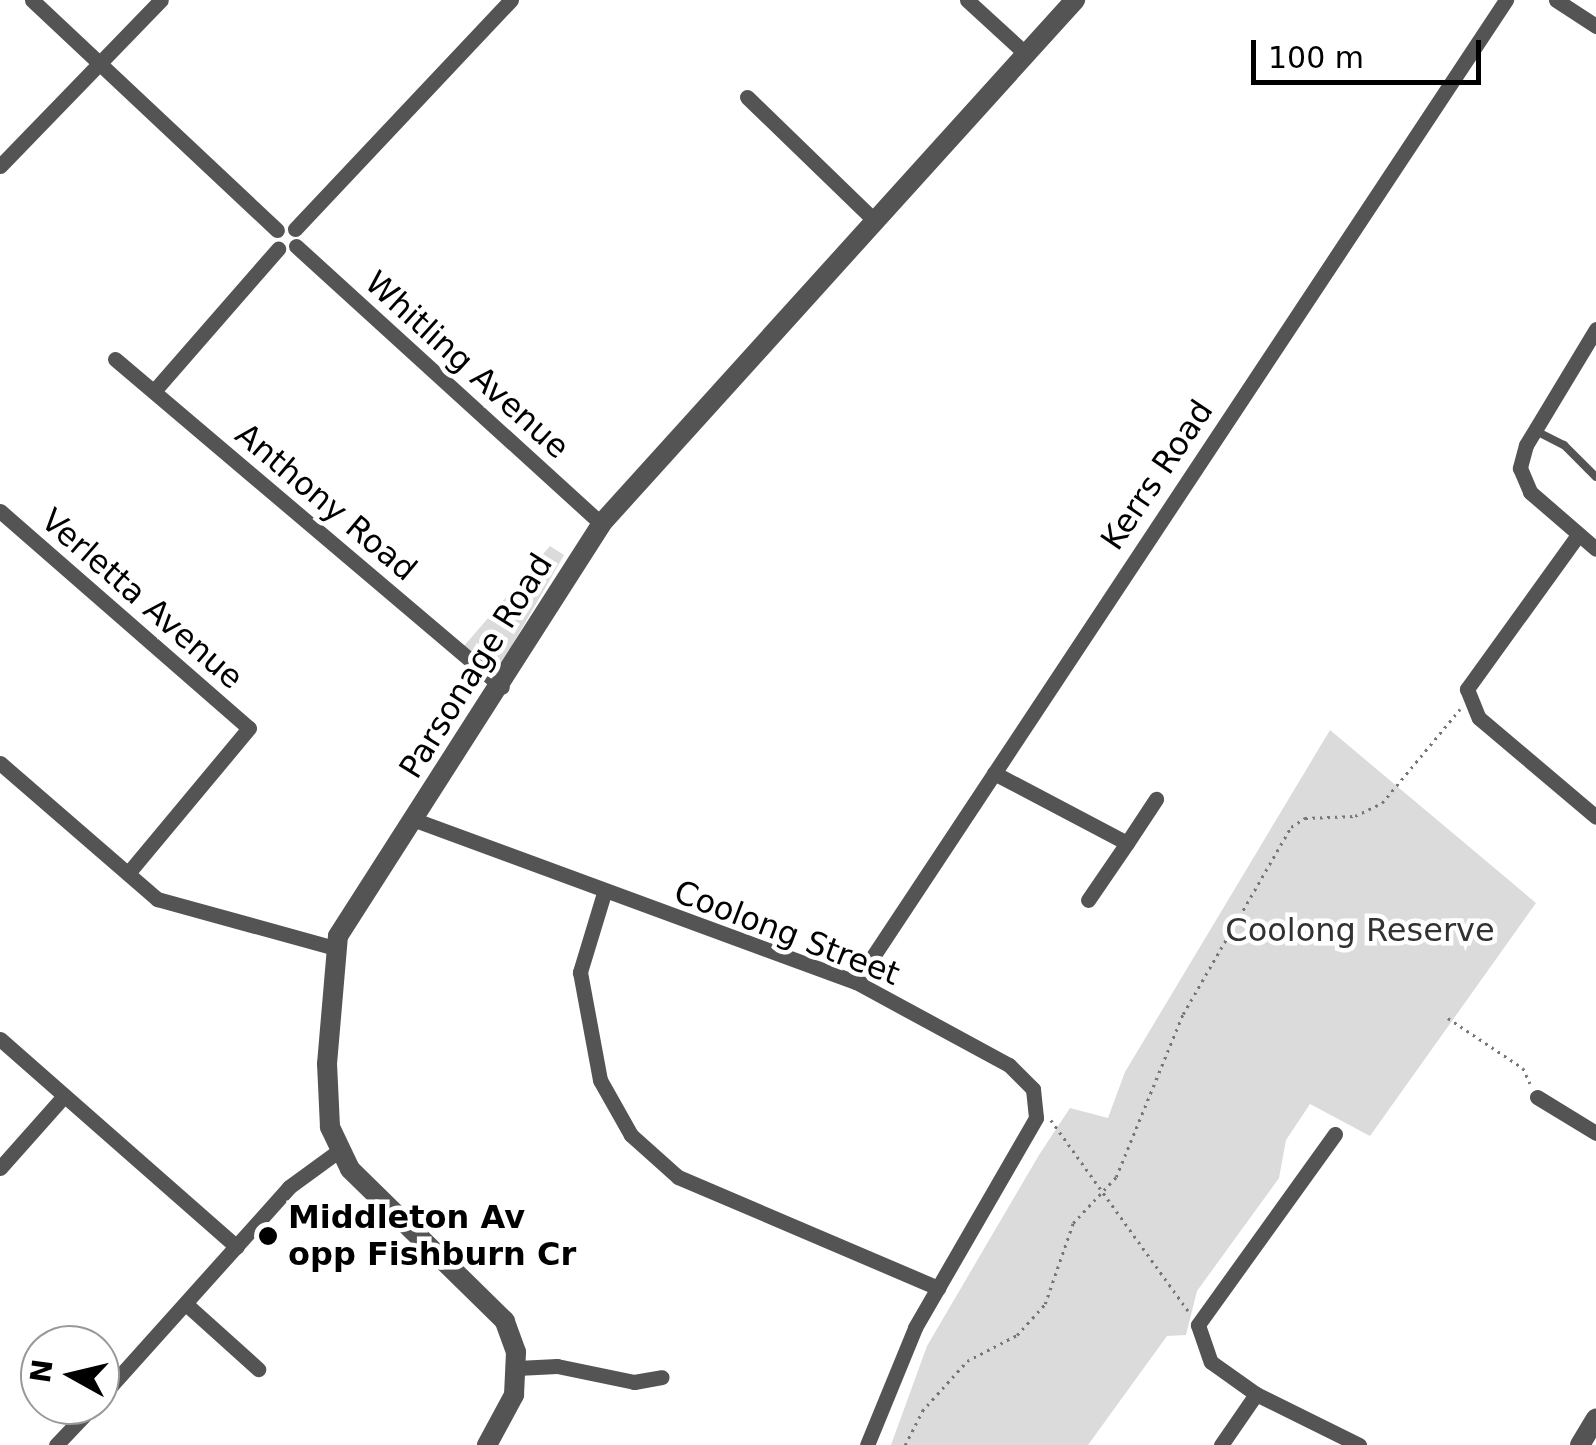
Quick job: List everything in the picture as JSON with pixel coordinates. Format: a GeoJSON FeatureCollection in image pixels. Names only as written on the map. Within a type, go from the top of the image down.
{"type":"FeatureCollection","features":[{"type":"Feature","properties":{"kind":"street"},"geometry":{"type":"LineString","coordinates":[[32,0],[97,66],[277,230],[278,249]]}},
{"type":"Feature","properties":{"kind":"street"},"geometry":{"type":"LineString","coordinates":[[0,166],[161,0]]}},
{"type":"Feature","properties":{"kind":"street"},"geometry":{"type":"LineString","coordinates":[[277,230],[295,229],[512,0]]}},
{"type":"Feature","properties":{"kind":"street"},"geometry":{"type":"LineString","coordinates":[[968,0],[1026,54]]}},
{"type":"Feature","properties":{"kind":"street","name":"Parsonage Road"},"geometry":{"type":"LineString","coordinates":[[338,1152],[327,1111],[334,948],[502,687],[600,524],[1075,0]]}},
{"type":"Feature","properties":{"kind":"street","name":"Kerrs Road"},"geometry":{"type":"LineString","coordinates":[[856,982],[1506,0]]}},
{"type":"Feature","properties":{"kind":"street"},"geometry":{"type":"LineString","coordinates":[[1556,0],[1596,26]]}},
{"type":"Feature","properties":{"kind":"street"},"geometry":{"type":"LineString","coordinates":[[747,97],[874,220]]}},
{"type":"Feature","properties":{"kind":"street"},"geometry":{"type":"LineString","coordinates":[[154,391],[278,249],[296,246],[295,229]]}},
{"type":"Feature","properties":{"kind":"street","name":"Whitling Avenue"},"geometry":{"type":"LineString","coordinates":[[296,246],[600,524]]}},
{"type":"Feature","properties":{"kind":"street"},"geometry":{"type":"LineString","coordinates":[[1596,329],[1521,456],[1522,480],[1596,549]]}},
{"type":"Feature","properties":{"kind":"street","name":"Anthony Road"},"geometry":{"type":"LineString","coordinates":[[115,359],[502,687]]}},
{"type":"Feature","properties":{"kind":"street","name":"Verletta Avenue"},"geometry":{"type":"LineString","coordinates":[[0,511],[249,728],[268,734]]}},
{"type":"Feature","properties":{"kind":"street"},"geometry":{"type":"LineString","coordinates":[[1578,535],[1467,689],[1478,718],[1596,818]]}},
{"type":"Feature","properties":{"kind":"street","name":"Verletta Avenue"},"geometry":{"type":"LineString","coordinates":[[128,873],[249,728]]}},
{"type":"Feature","properties":{"kind":"street"},"geometry":{"type":"LineString","coordinates":[[0,763],[157,899],[334,948]]}},
{"type":"Feature","properties":{"kind":"street"},"geometry":{"type":"LineString","coordinates":[[994,774],[1126,843]]}},
{"type":"Feature","properties":{"kind":"street"},"geometry":{"type":"LineString","coordinates":[[1088,900],[1156,799]]}},
{"type":"Feature","properties":{"kind":"street","name":"Coolong Street"},"geometry":{"type":"LineString","coordinates":[[414,820],[604,893],[856,982],[1009,1065],[1033,1088],[1036,1118]]}},
{"type":"Feature","properties":{"kind":"street"},"geometry":{"type":"LineString","coordinates":[[604,893],[580,972],[600,1080],[631,1135],[678,1177],[938,1288]]}},
{"type":"Feature","properties":{"kind":"street"},"geometry":{"type":"LineString","coordinates":[[0,1039],[237,1248]]}},
{"type":"Feature","properties":{"kind":"street"},"geometry":{"type":"LineString","coordinates":[[0,1168],[64,1096]]}},
{"type":"Feature","properties":{"kind":"street"},"geometry":{"type":"LineString","coordinates":[[1537,1098],[1596,1133]]}},
{"type":"Feature","properties":{"kind":"street"},"geometry":{"type":"LineString","coordinates":[[867,1445],[907,1344],[1036,1118]]}},
{"type":"Feature","properties":{"kind":"street"},"geometry":{"type":"LineString","coordinates":[[1335,1134],[1198,1325],[1210,1362],[1256,1394],[1359,1445]]}},
{"type":"Feature","properties":{"kind":"street"},"geometry":{"type":"LineString","coordinates":[[120,1376],[304,1172],[338,1152],[494,1305],[511,1336],[518,1368],[506,1418],[487,1445]]}},
{"type":"Feature","properties":{"kind":"street"},"geometry":{"type":"LineString","coordinates":[[187,1304],[258,1369]]}},
{"type":"Feature","properties":{"kind":"street"},"geometry":{"type":"LineString","coordinates":[[518,1368],[556,1366],[634,1382],[662,1378]]}},
{"type":"Feature","properties":{"kind":"street"},"geometry":{"type":"LineString","coordinates":[[1220,1445],[1256,1394]]}},
{"type":"Feature","properties":{"kind":"street"},"geometry":{"type":"LineString","coordinates":[[1580,1445],[1596,1418]]}},
{"type":"Feature","properties":{"kind":"street"},"geometry":{"type":"LineString","coordinates":[[56,1445],[75,1425]]}},
{"type":"Feature","properties":{"kind":"lane"},"geometry":{"type":"LineString","coordinates":[[1534,430],[1564,445],[1596,477]]}},
{"type":"Feature","properties":{"kind":"path"},"geometry":{"type":"LineString","coordinates":[[905,1445],[922,1411],[968,1360],[1033,1322],[1073,1223],[1105,1190],[1190,998],[1291,827],[1305,818],[1355,816],[1382,803],[1426,758],[1467,689]]}},
{"type":"Feature","properties":{"kind":"path"},"geometry":{"type":"LineString","coordinates":[[1448,1018],[1523,1068],[1537,1098]]}},
{"type":"Feature","properties":{"kind":"path"},"geometry":{"type":"LineString","coordinates":[[1036,1118],[1056,1121],[1198,1325]]}},
{"type":"Feature","properties":{"kind":"green space"},"geometry":{"type":"Polygon","coordinates":[[[550,546],[564,555],[498,670],[464,646],[550,546]]]}},
{"type":"Feature","properties":{"kind":"green space","name":"Coolong Reserve"},"geometry":{"type":"Polygon","coordinates":[[[1330,730],[1536,903],[1370,1136],[1310,1104],[1286,1140],[1279,1178],[1197,1291],[1186,1335],[1167,1336],[1088,1445],[891,1445],[927,1346],[1039,1155],[1070,1108],[1108,1118],[1125,1072],[1330,730]]]}},
{"type":"Feature","properties":{"kind":"place","name":"Middleton Av opp Fishburn Cr"},"geometry":{"type":"Point","coordinates":[268,1236]}}]}
